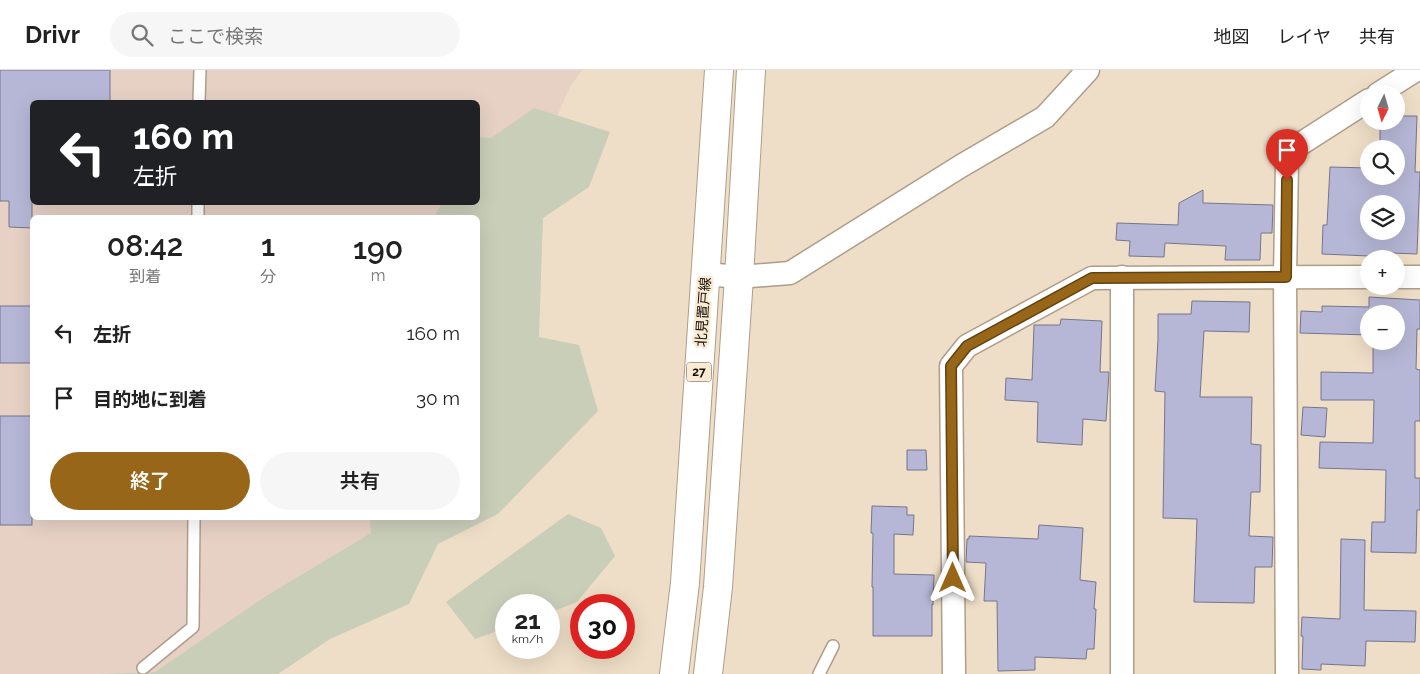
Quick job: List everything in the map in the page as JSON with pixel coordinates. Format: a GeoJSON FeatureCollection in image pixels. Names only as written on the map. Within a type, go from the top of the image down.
{"type":"FeatureCollection","features":[{"type":"Feature","properties":{"kind":"main road","name":"北見置戸線"},"geometry":{"type":"LineString","coordinates":[[674,674],[685,583],[719,70]]}},
{"type":"Feature","properties":{"kind":"main road","name":"27"},"geometry":{"type":"LineString","coordinates":[[708,674],[718,586],[751,70]]}},
{"type":"Feature","properties":{"kind":"street"},"geometry":{"type":"LineString","coordinates":[[706,274],[739,277],[790,273],[962,166],[1045,117],[1088,70]]}},
{"type":"Feature","properties":{"kind":"street"},"geometry":{"type":"LineString","coordinates":[[1392,85],[1416,70]]}},
{"type":"Feature","properties":{"kind":"street"},"geometry":{"type":"LineString","coordinates":[[1287,674],[1287,161],[1291,150],[1360,106]]}},
{"type":"Feature","properties":{"kind":"street"},"geometry":{"type":"LineString","coordinates":[[1122,277],[1122,674]]}},
{"type":"Feature","properties":{"kind":"street"},"geometry":{"type":"LineString","coordinates":[[954,674],[951,366],[967,346],[1092,278],[1360,277]]}},
{"type":"Feature","properties":{"kind":"street"},"geometry":{"type":"LineString","coordinates":[[1405,277],[1420,277]]}},
{"type":"Feature","properties":{"kind":"lane"},"geometry":{"type":"LineString","coordinates":[[199,100],[200,70]]}},
{"type":"Feature","properties":{"kind":"lane"},"geometry":{"type":"LineString","coordinates":[[143,668],[193,627],[194,520]]}},
{"type":"Feature","properties":{"kind":"lane"},"geometry":{"type":"LineString","coordinates":[[819,674],[833,646]]}},
{"type":"Feature","properties":{"kind":"shaded area"},"geometry":{"type":"Polygon","coordinates":[[[0,70],[582,70],[570,87],[480,290],[480,215],[30,215],[30,520],[391,520],[169,674],[0,674],[0,70]]]}},
{"type":"Feature","properties":{"kind":"green space"},"geometry":{"type":"Polygon","coordinates":[[[534,108],[610,132],[589,187],[543,218],[539,337],[579,345],[598,411],[498,514],[438,544],[409,604],[330,639],[278,674],[101,674],[155,672],[266,596],[371,533],[370,520],[480,520],[480,215],[435,215],[441,205],[480,205],[480,137],[491,138],[534,108]]]}},
{"type":"Feature","properties":{"kind":"green space"},"geometry":{"type":"Polygon","coordinates":[[[568,514],[601,528],[615,556],[584,594],[570,594],[570,605],[560,609],[560,594],[495,594],[495,632],[475,639],[446,602],[568,514]]]}},
{"type":"Feature","properties":{"kind":"building"},"geometry":{"type":"Polygon","coordinates":[[[0,70],[110,70],[110,100],[30,100],[30,205],[32,205],[32,215],[30,215],[30,228],[9,227],[9,201],[0,201],[0,70]]]}},
{"type":"Feature","properties":{"kind":"building"},"geometry":{"type":"Polygon","coordinates":[[[1405,116],[1417,116],[1415,172],[1420,172],[1417,254],[1405,254],[1405,250],[1360,250],[1360,256],[1322,254],[1323,225],[1327,225],[1330,167],[1360,168],[1360,185],[1405,185],[1405,140],[1380,140],[1380,130],[1405,130],[1405,116]]]}},
{"type":"Feature","properties":{"kind":"building"},"geometry":{"type":"Polygon","coordinates":[[[1203,190],[1203,203],[1273,205],[1272,233],[1261,233],[1260,260],[1225,260],[1226,246],[1165,243],[1164,257],[1129,256],[1130,241],[1116,240],[1117,223],[1178,225],[1179,203],[1203,190]]]}},
{"type":"Feature","properties":{"kind":"building"},"geometry":{"type":"Polygon","coordinates":[[[1369,297],[1420,300],[1420,329],[1417,329],[1416,369],[1420,370],[1420,421],[1415,421],[1415,478],[1420,478],[1420,510],[1417,510],[1416,553],[1371,552],[1372,522],[1385,522],[1386,470],[1319,468],[1320,442],[1373,443],[1374,400],[1321,400],[1321,372],[1373,373],[1373,350],[1405,350],[1405,305],[1369,305],[1369,297]]]}},
{"type":"Feature","properties":{"kind":"building"},"geometry":{"type":"Polygon","coordinates":[[[1192,301],[1250,302],[1249,332],[1204,331],[1200,397],[1252,397],[1251,444],[1261,445],[1260,492],[1251,492],[1249,536],[1273,537],[1272,567],[1255,567],[1254,603],[1194,602],[1197,519],[1163,518],[1165,392],[1155,391],[1158,314],[1191,314],[1192,301]]]}},
{"type":"Feature","properties":{"kind":"building"},"geometry":{"type":"Polygon","coordinates":[[[0,306],[30,306],[30,363],[0,363],[0,306]]]}},
{"type":"Feature","properties":{"kind":"building"},"geometry":{"type":"Polygon","coordinates":[[[1322,306],[1360,307],[1360,335],[1300,333],[1301,311],[1322,312],[1322,306]]]}},
{"type":"Feature","properties":{"kind":"building"},"geometry":{"type":"Polygon","coordinates":[[[1061,319],[1102,321],[1100,372],[1109,372],[1106,421],[1083,419],[1082,445],[1037,442],[1038,402],[1005,400],[1006,378],[1032,380],[1034,325],[1060,325],[1061,319]]]}},
{"type":"Feature","properties":{"kind":"building"},"geometry":{"type":"Polygon","coordinates":[[[1303,407],[1327,408],[1325,437],[1301,435],[1303,407]]]}},
{"type":"Feature","properties":{"kind":"building"},"geometry":{"type":"Polygon","coordinates":[[[0,416],[30,416],[30,520],[32,520],[32,525],[0,525],[0,416]]]}},
{"type":"Feature","properties":{"kind":"building"},"geometry":{"type":"Polygon","coordinates":[[[907,450],[926,450],[927,470],[907,470],[907,450]]]}},
{"type":"Feature","properties":{"kind":"building"},"geometry":{"type":"Polygon","coordinates":[[[872,506],[907,507],[907,515],[914,515],[913,535],[894,534],[894,574],[934,575],[932,636],[873,636],[872,506]]]}},
{"type":"Feature","properties":{"kind":"building"},"geometry":{"type":"Polygon","coordinates":[[[1039,525],[1083,528],[1080,580],[1096,582],[1094,649],[1087,649],[1086,659],[1035,657],[1035,670],[998,671],[997,601],[984,601],[986,563],[966,562],[967,539],[969,539],[969,536],[1038,539],[1039,525]]]}},
{"type":"Feature","properties":{"kind":"building"},"geometry":{"type":"Polygon","coordinates":[[[1341,539],[1365,540],[1364,610],[1416,611],[1415,642],[1366,641],[1365,666],[1321,664],[1321,670],[1302,669],[1302,617],[1340,619],[1341,539]]]}},
{"type":"Feature","properties":{"kind":"route"},"geometry":{"type":"LineString","coordinates":[[953,578],[951,366],[967,346],[1092,278],[1286,277],[1287,180]]}}]}
